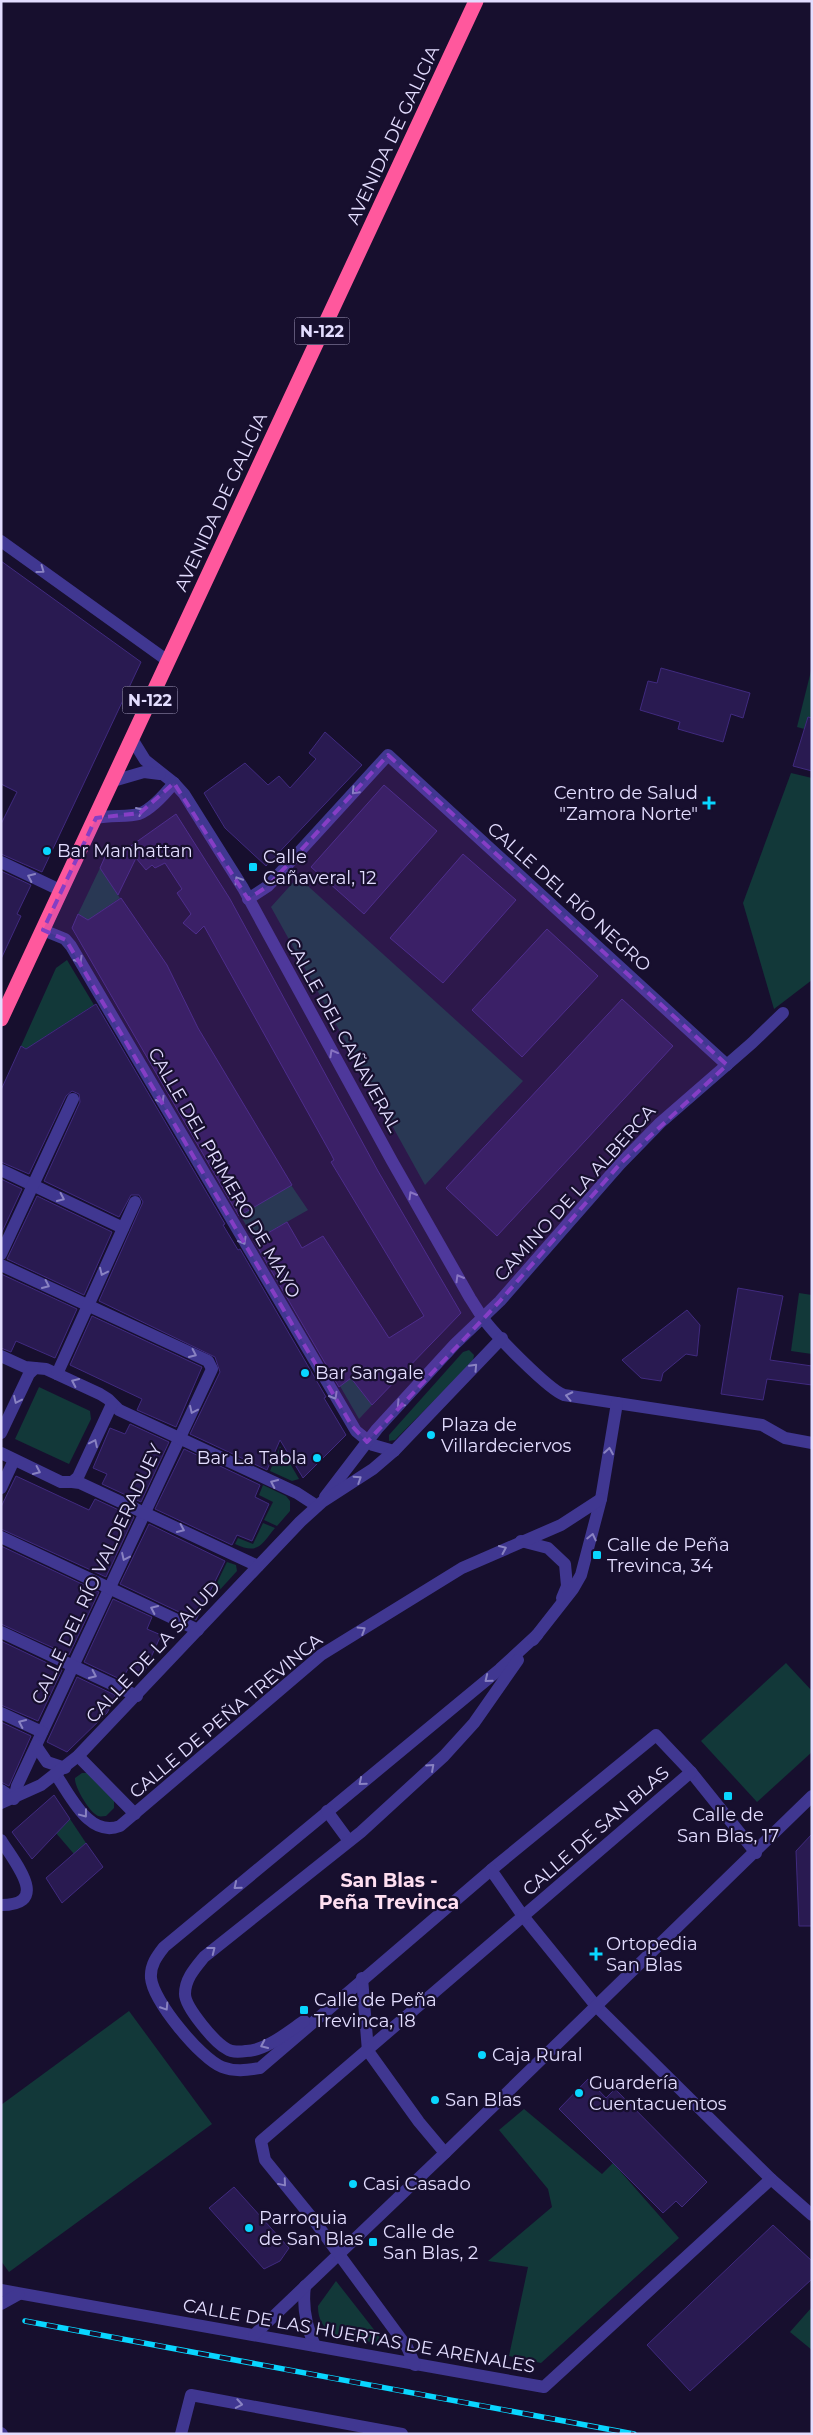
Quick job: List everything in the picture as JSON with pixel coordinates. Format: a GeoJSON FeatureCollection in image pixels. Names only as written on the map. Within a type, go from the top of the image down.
{"type":"FeatureCollection","features":[{"type":"Feature","properties":{"kind":"highway","name":"AVENIDA DE GALICIA"},"geometry":{"type":"LineString","coordinates":[[1,1019],[6,997],[62,891],[476,1]]}},
{"type":"Feature","properties":{"kind":"street"},"geometry":{"type":"LineString","coordinates":[[1,541],[168,661]]}},
{"type":"Feature","properties":{"kind":"street","name":"CALLE DEL CAÑAVERAL"},"geometry":{"type":"LineString","coordinates":[[132,739],[145,760],[174,783],[188,801],[248,899],[392,1161],[483,1319],[554,1391],[570,1397],[762,1425],[785,1438],[812,1444]]}},
{"type":"Feature","properties":{"kind":"street","name":"CALLE DEL RÍO NEGRO"},"geometry":{"type":"LineString","coordinates":[[248,899],[268,886],[388,755],[727,1065]]}},
{"type":"Feature","properties":{"kind":"street"},"geometry":{"type":"LineString","coordinates":[[113,781],[144,772],[163,775]]}},
{"type":"Feature","properties":{"kind":"street"},"geometry":{"type":"LineString","coordinates":[[96,818],[140,813],[163,796],[174,783]]}},
{"type":"Feature","properties":{"kind":"street"},"geometry":{"type":"LineString","coordinates":[[1,862],[62,891]]}},
{"type":"Feature","properties":{"kind":"street","name":"CALLE DEL PRIMERO DE MAYO"},"geometry":{"type":"LineString","coordinates":[[43,930],[65,940],[70,946],[352,1426],[367,1442]]}},
{"type":"Feature","properties":{"kind":"street","name":"CAMINO DE LA ALBERCA"},"geometry":{"type":"LineString","coordinates":[[483,1319],[633,1150],[682,1103],[727,1065],[783,1013]]}},
{"type":"Feature","properties":{"kind":"street"},"geometry":{"type":"LineString","coordinates":[[1,1254],[73,1099]]}},
{"type":"Feature","properties":{"kind":"street"},"geometry":{"type":"LineString","coordinates":[[1,1170],[123,1228]]}},
{"type":"Feature","properties":{"kind":"street"},"geometry":{"type":"LineString","coordinates":[[57,1374],[135,1202]]}},
{"type":"Feature","properties":{"kind":"street"},"geometry":{"type":"LineString","coordinates":[[1,1265],[88,1305]]}},
{"type":"Feature","properties":{"kind":"street","name":"CALLE DEL RÍO VALDERADUEY"},"geometry":{"type":"LineString","coordinates":[[14,1799],[17,1786],[211,1371],[211,1365],[208,1361],[88,1305]]}},
{"type":"Feature","properties":{"kind":"street"},"geometry":{"type":"LineString","coordinates":[[317,1506],[367,1442],[455,1344],[483,1319]]}},
{"type":"Feature","properties":{"kind":"street"},"geometry":{"type":"LineString","coordinates":[[317,1506],[373,1469],[394,1451],[502,1338]]}},
{"type":"Feature","properties":{"kind":"street"},"geometry":{"type":"LineString","coordinates":[[1,1356],[25,1367],[42,1368],[57,1374],[105,1397],[119,1410],[297,1493],[317,1506]]}},
{"type":"Feature","properties":{"kind":"street"},"geometry":{"type":"LineString","coordinates":[[1,1433],[28,1374],[34,1368]]}},
{"type":"Feature","properties":{"kind":"street"},"geometry":{"type":"LineString","coordinates":[[362,1978],[288,2032],[248,2052],[228,2050],[212,2037],[185,1996],[190,1974],[204,1957],[350,1841],[444,1756],[474,1723],[560,1605],[581,1575],[601,1499],[617,1403]]}},
{"type":"Feature","properties":{"kind":"street"},"geometry":{"type":"LineString","coordinates":[[72,1482],[78,1477],[112,1404]]}},
{"type":"Feature","properties":{"kind":"street"},"geometry":{"type":"LineString","coordinates":[[367,1442],[378,1448],[394,1451]]}},
{"type":"Feature","properties":{"kind":"street"},"geometry":{"type":"LineString","coordinates":[[1,1453],[60,1482],[80,1483],[258,1566]]}},
{"type":"Feature","properties":{"kind":"street"},"geometry":{"type":"LineString","coordinates":[[1,1488],[14,1460]]}},
{"type":"Feature","properties":{"kind":"street","name":"CALLE DE PEÑA TREVINCA"},"geometry":{"type":"LineString","coordinates":[[60,1771],[95,1826],[104,1829],[114,1828],[136,1814],[321,1655],[462,1568],[561,1525],[601,1499]]}},
{"type":"Feature","properties":{"kind":"street","name":"CALLE DE LA SALUD"},"geometry":{"type":"LineString","coordinates":[[1,1803],[14,1799],[60,1771],[78,1756],[317,1506]]}},
{"type":"Feature","properties":{"kind":"street"},"geometry":{"type":"LineString","coordinates":[[1,1537],[198,1630]]}},
{"type":"Feature","properties":{"kind":"street"},"geometry":{"type":"LineString","coordinates":[[522,1541],[548,1548],[565,1564],[567,1586],[560,1605]]}},
{"type":"Feature","properties":{"kind":"street"},"geometry":{"type":"LineString","coordinates":[[1,1632],[137,1696]]}},
{"type":"Feature","properties":{"kind":"street"},"geometry":{"type":"LineString","coordinates":[[537,1635],[500,1669],[164,1947],[154,1960],[151,1978],[157,1995],[206,2058],[222,2067],[240,2071],[260,2068],[362,1978],[490,1870],[656,1734],[691,1772],[756,1853]]}},
{"type":"Feature","properties":{"kind":"street"},"geometry":{"type":"LineString","coordinates":[[1,1713],[42,1732]]}},
{"type":"Feature","properties":{"kind":"street"},"geometry":{"type":"LineString","coordinates":[[36,1746],[47,1762],[60,1771]]}},
{"type":"Feature","properties":{"kind":"street","name":"CALLE DE PEÑA TREVINCA"},"geometry":{"type":"LineString","coordinates":[[78,1756],[136,1814]]}},
{"type":"Feature","properties":{"kind":"street","name":"CALLE DE SAN BLAS"},"geometry":{"type":"LineString","coordinates":[[338,2254],[313,2218],[265,2160],[261,2141],[691,1772]]}},
{"type":"Feature","properties":{"kind":"street"},"geometry":{"type":"LineString","coordinates":[[1,1790],[14,1799]]}},
{"type":"Feature","properties":{"kind":"street"},"geometry":{"type":"LineString","coordinates":[[254,2334],[445,2153],[756,1853],[812,1796]]}},
{"type":"Feature","properties":{"kind":"street"},"geometry":{"type":"LineString","coordinates":[[327,1812],[350,1841]]}},
{"type":"Feature","properties":{"kind":"street"},"geometry":{"type":"LineString","coordinates":[[1,1840],[25,1880],[28,1892],[25,1899],[19,1903],[1,1904]]}},
{"type":"Feature","properties":{"kind":"street","name":"CALLE DE SAN BLAS"},"geometry":{"type":"LineString","coordinates":[[490,1870],[523,1916],[596,2006],[771,2179]]}},
{"type":"Feature","properties":{"kind":"street"},"geometry":{"type":"LineString","coordinates":[[362,1978],[368,2051],[445,2153]]}},
{"type":"Feature","properties":{"kind":"street"},"geometry":{"type":"LineString","coordinates":[[188,2037],[204,2026]]}},
{"type":"Feature","properties":{"kind":"street"},"geometry":{"type":"LineString","coordinates":[[771,2179],[812,2215]]}},
{"type":"Feature","properties":{"kind":"street","name":"CALLE DE LAS HUERTAS DE ARENALES"},"geometry":{"type":"LineString","coordinates":[[1,2290],[544,2387],[771,2179]]}},
{"type":"Feature","properties":{"kind":"street"},"geometry":{"type":"LineString","coordinates":[[338,2254],[407,2347],[416,2365]]}},
{"type":"Feature","properties":{"kind":"street"},"geometry":{"type":"LineString","coordinates":[[305,2286],[304,2311],[307,2329],[315,2346]]}},
{"type":"Feature","properties":{"kind":"street","name":"CALLE DE LAS HUERTAS DE ARENALES"},"geometry":{"type":"LineString","coordinates":[[1,2294],[19,2294]]}},
{"type":"Feature","properties":{"kind":"street"},"geometry":{"type":"LineString","coordinates":[[1,2304],[19,2294]]}},
{"type":"Feature","properties":{"kind":"street"},"geometry":{"type":"LineString","coordinates":[[181,2434],[191,2395],[402,2434]]}},
{"type":"Feature","properties":{"kind":"highlighted area"},"geometry":{"type":"Polygon","coordinates":[[[388,755],[727,1065],[620,1164],[500,1301],[367,1442],[352,1426],[66,940],[43,930],[96,818],[140,813],[174,783],[248,899],[268,886],[388,755]]]}},
{"type":"Feature","properties":{"kind":"green space"},"geometry":{"type":"Polygon","coordinates":[[[812,667],[812,731],[797,727],[812,667]]]}},
{"type":"Feature","properties":{"kind":"green space"},"geometry":{"type":"Polygon","coordinates":[[[791,773],[812,778],[812,980],[774,1009],[743,903],[791,773]]]}},
{"type":"Feature","properties":{"kind":"green space"},"geometry":{"type":"Polygon","coordinates":[[[100,868],[120,898],[88,920],[78,914],[100,868]]]}},
{"type":"Feature","properties":{"kind":"green space"},"geometry":{"type":"Polygon","coordinates":[[[298,877],[523,1081],[425,1185],[271,907],[298,877]]]}},
{"type":"Feature","properties":{"kind":"green space"},"geometry":{"type":"Polygon","coordinates":[[[67,960],[94,1005],[43,1038],[39,1055],[21,1046],[56,968],[67,960]]]}},
{"type":"Feature","properties":{"kind":"green space"},"geometry":{"type":"Polygon","coordinates":[[[291,1185],[308,1210],[255,1240],[240,1215],[291,1185]]]}},
{"type":"Feature","properties":{"kind":"green space"},"geometry":{"type":"Polygon","coordinates":[[[799,1293],[812,1295],[812,1354],[791,1351],[799,1293]]]}},
{"type":"Feature","properties":{"kind":"green space"},"geometry":{"type":"Polygon","coordinates":[[[469,1350],[474,1355],[473,1361],[395,1440],[389,1441],[389,1435],[463,1352],[469,1350]]]}},
{"type":"Feature","properties":{"kind":"green space"},"geometry":{"type":"Polygon","coordinates":[[[351,1378],[372,1405],[359,1419],[340,1386],[351,1378]]]}},
{"type":"Feature","properties":{"kind":"green space"},"geometry":{"type":"Polygon","coordinates":[[[39,1387],[90,1411],[91,1419],[69,1464],[15,1439],[39,1387]]]}},
{"type":"Feature","properties":{"kind":"green space"},"geometry":{"type":"Polygon","coordinates":[[[280,1446],[299,1479],[292,1481],[270,1471],[280,1446]]]}},
{"type":"Feature","properties":{"kind":"green space"},"geometry":{"type":"Polygon","coordinates":[[[263,1485],[286,1496],[290,1501],[290,1511],[277,1526],[264,1520],[273,1502],[259,1495],[263,1485]]]}},
{"type":"Feature","properties":{"kind":"green space"},"geometry":{"type":"Polygon","coordinates":[[[263,1523],[275,1528],[258,1546],[249,1549],[235,1544],[238,1538],[253,1544],[263,1523]]]}},
{"type":"Feature","properties":{"kind":"green space"},"geometry":{"type":"Polygon","coordinates":[[[227,1562],[236,1565],[237,1571],[217,1593],[213,1591],[227,1562]]]}},
{"type":"Feature","properties":{"kind":"green space"},"geometry":{"type":"Polygon","coordinates":[[[786,1663],[812,1691],[812,1752],[757,1802],[701,1741],[786,1663]]]}},
{"type":"Feature","properties":{"kind":"green space"},"geometry":{"type":"Polygon","coordinates":[[[82,1773],[88,1773],[114,1800],[114,1808],[106,1816],[95,1814],[80,1793],[75,1778],[82,1773]]]}},
{"type":"Feature","properties":{"kind":"green space"},"geometry":{"type":"Polygon","coordinates":[[[70,1819],[86,1843],[74,1854],[56,1833],[70,1819]]]}},
{"type":"Feature","properties":{"kind":"green space"},"geometry":{"type":"Polygon","coordinates":[[[129,2011],[212,2124],[9,2272],[1,2261],[1,2105],[129,2011]]]}},
{"type":"Feature","properties":{"kind":"green space"},"geometry":{"type":"Polygon","coordinates":[[[524,2109],[602,2174],[613,2163],[679,2238],[541,2363],[509,2356],[528,2267],[488,2261],[552,2207],[548,2189],[499,2130],[524,2109]]]}},
{"type":"Feature","properties":{"kind":"green space"},"geometry":{"type":"Polygon","coordinates":[[[336,2281],[386,2345],[340,2336],[334,2334],[323,2325],[319,2316],[318,2306],[336,2281]]]}},
{"type":"Feature","properties":{"kind":"green space"},"geometry":{"type":"Polygon","coordinates":[[[812,2307],[812,2350],[790,2332],[812,2307]]]}},
{"type":"Feature","properties":{"kind":"building"},"geometry":{"type":"Polygon","coordinates":[[[1,561],[141,662],[42,872],[1,854],[1,824],[17,792],[1,784],[1,561]]]}},
{"type":"Feature","properties":{"kind":"building"},"geometry":{"type":"Polygon","coordinates":[[[661,668],[750,693],[743,718],[731,714],[723,742],[678,729],[680,722],[640,710],[648,681],[657,683],[661,668]]]}},
{"type":"Feature","properties":{"kind":"building"},"geometry":{"type":"Polygon","coordinates":[[[808,717],[812,718],[812,771],[793,766],[808,717]]]}},
{"type":"Feature","properties":{"kind":"building"},"geometry":{"type":"Polygon","coordinates":[[[325,732],[362,765],[266,866],[225,828],[204,793],[245,763],[268,785],[279,776],[290,788],[316,759],[309,753],[325,732]]]}},
{"type":"Feature","properties":{"kind":"building"},"geometry":{"type":"Polygon","coordinates":[[[384,785],[437,831],[364,914],[311,867],[384,785]]]}},
{"type":"Feature","properties":{"kind":"building"},"geometry":{"type":"Polygon","coordinates":[[[176,814],[230,899],[378,1171],[461,1313],[372,1405],[351,1378],[339,1387],[254,1241],[287,1222],[302,1248],[323,1236],[389,1338],[424,1316],[331,1162],[334,1160],[331,1154],[204,926],[196,934],[183,923],[191,914],[177,893],[182,889],[165,863],[155,868],[152,865],[146,870],[136,858],[118,895],[100,868],[108,850],[118,855],[176,814]]]}},
{"type":"Feature","properties":{"kind":"building"},"geometry":{"type":"Polygon","coordinates":[[[463,854],[516,900],[443,983],[390,938],[463,854]]]}},
{"type":"Feature","properties":{"kind":"building"},"geometry":{"type":"Polygon","coordinates":[[[1,871],[31,885],[17,914],[21,916],[1,959],[1,871]]]}},
{"type":"Feature","properties":{"kind":"building"},"geometry":{"type":"Polygon","coordinates":[[[121,898],[167,965],[198,1028],[292,1185],[239,1216],[72,928],[78,914],[88,920],[121,898]]]}},
{"type":"Feature","properties":{"kind":"building"},"geometry":{"type":"Polygon","coordinates":[[[547,929],[598,976],[522,1057],[472,1010],[547,929]]]}},
{"type":"Feature","properties":{"kind":"building"},"geometry":{"type":"Polygon","coordinates":[[[622,999],[673,1046],[497,1236],[446,1188],[622,999]]]}},
{"type":"Feature","properties":{"kind":"building"},"geometry":{"type":"Polygon","coordinates":[[[96,1004],[225,1224],[223,1225],[238,1250],[240,1249],[326,1397],[324,1398],[346,1435],[303,1478],[280,1440],[267,1470],[190,1434],[220,1372],[215,1357],[99,1301],[143,1202],[139,1195],[131,1195],[119,1217],[44,1181],[80,1102],[79,1094],[72,1091],[66,1096],[29,1174],[1,1162],[1,1090],[21,1046],[26,1049],[96,1004]]]}},
{"type":"Feature","properties":{"kind":"building"},"geometry":{"type":"Polygon","coordinates":[[[1,1179],[22,1189],[1,1234],[1,1179]]]}},
{"type":"Feature","properties":{"kind":"building"},"geometry":{"type":"Polygon","coordinates":[[[37,1196],[112,1232],[84,1295],[7,1259],[37,1196]]]}},
{"type":"Feature","properties":{"kind":"building"},"geometry":{"type":"Polygon","coordinates":[[[1,1274],[77,1309],[55,1358],[16,1341],[11,1352],[1,1348],[1,1274]]]}},
{"type":"Feature","properties":{"kind":"building"},"geometry":{"type":"Polygon","coordinates":[[[738,1288],[783,1296],[770,1360],[812,1366],[812,1385],[767,1379],[763,1400],[721,1394],[738,1288]]]}},
{"type":"Feature","properties":{"kind":"building"},"geometry":{"type":"Polygon","coordinates":[[[687,1310],[700,1325],[697,1356],[686,1354],[663,1373],[661,1381],[641,1378],[622,1360],[687,1310]]]}},
{"type":"Feature","properties":{"kind":"building"},"geometry":{"type":"Polygon","coordinates":[[[92,1316],[202,1367],[176,1427],[137,1410],[142,1399],[70,1365],[92,1316]]]}},
{"type":"Feature","properties":{"kind":"building"},"geometry":{"type":"Polygon","coordinates":[[[130,1424],[169,1442],[141,1502],[102,1484],[107,1474],[93,1468],[110,1428],[125,1434],[130,1424]]]}},
{"type":"Feature","properties":{"kind":"building"},"geometry":{"type":"Polygon","coordinates":[[[184,1449],[260,1485],[255,1497],[269,1504],[252,1541],[237,1535],[232,1545],[155,1509],[184,1449]]]}},
{"type":"Feature","properties":{"kind":"building"},"geometry":{"type":"Polygon","coordinates":[[[16,1476],[89,1510],[95,1499],[134,1517],[106,1577],[1,1529],[1,1507],[16,1476]]]}},
{"type":"Feature","properties":{"kind":"building"},"geometry":{"type":"Polygon","coordinates":[[[149,1524],[225,1561],[196,1620],[120,1584],[149,1524]]]}},
{"type":"Feature","properties":{"kind":"building"},"geometry":{"type":"Polygon","coordinates":[[[1,1546],[99,1592],[69,1655],[1,1624],[1,1546]]]}},
{"type":"Feature","properties":{"kind":"building"},"geometry":{"type":"Polygon","coordinates":[[[113,1599],[152,1617],[147,1629],[161,1635],[144,1673],[129,1667],[122,1680],[84,1662],[113,1599]]]}},
{"type":"Feature","properties":{"kind":"building"},"geometry":{"type":"Polygon","coordinates":[[[1,1641],[62,1670],[38,1721],[1,1705],[1,1641]]]}},
{"type":"Feature","properties":{"kind":"building"},"geometry":{"type":"Polygon","coordinates":[[[77,1677],[115,1695],[115,1698],[107,1713],[67,1752],[47,1742],[77,1677]]]}},
{"type":"Feature","properties":{"kind":"building"},"geometry":{"type":"Polygon","coordinates":[[[1,1722],[31,1736],[9,1786],[1,1782],[1,1722]]]}},
{"type":"Feature","properties":{"kind":"building"},"geometry":{"type":"Polygon","coordinates":[[[54,1795],[70,1819],[32,1859],[12,1832],[54,1795]]]}},
{"type":"Feature","properties":{"kind":"building"},"geometry":{"type":"Polygon","coordinates":[[[812,1834],[812,1926],[799,1926],[796,1851],[812,1834]]]}},
{"type":"Feature","properties":{"kind":"building"},"geometry":{"type":"Polygon","coordinates":[[[86,1843],[103,1867],[62,1903],[46,1878],[86,1843]]]}},
{"type":"Feature","properties":{"kind":"building"},"geometry":{"type":"Polygon","coordinates":[[[588,2079],[606,2098],[615,2089],[707,2182],[682,2207],[676,2201],[663,2213],[559,2109],[588,2079]]]}},
{"type":"Feature","properties":{"kind":"building","name":"Parroquia de San Blas"},"geometry":{"type":"Polygon","coordinates":[[[234,2187],[289,2248],[280,2261],[264,2269],[209,2208],[234,2187]]]}},
{"type":"Feature","properties":{"kind":"building"},"geometry":{"type":"Polygon","coordinates":[[[773,2225],[812,2261],[812,2279],[690,2391],[647,2345],[773,2225]]]}},
{"type":"Feature","properties":{"kind":"railway"},"geometry":{"type":"LineString","coordinates":[[25,2321],[634,2434]]}},
{"type":"Feature","properties":{"kind":"place","name":"Centro de Salud \"Zamora Norte\""},"geometry":{"type":"Point","coordinates":[709,803]}},
{"type":"Feature","properties":{"kind":"place","name":"Bar Manhattan"},"geometry":{"type":"Point","coordinates":[47,851]}},
{"type":"Feature","properties":{"kind":"place","name":"Calle Cañaveral, 12"},"geometry":{"type":"Point","coordinates":[253,867]}},
{"type":"Feature","properties":{"kind":"place","name":"Bar Sangale"},"geometry":{"type":"Point","coordinates":[305,1373]}},
{"type":"Feature","properties":{"kind":"place","name":"Plaza de Villardeciervos"},"geometry":{"type":"Point","coordinates":[431,1435]}},
{"type":"Feature","properties":{"kind":"place","name":"Bar La Tabla"},"geometry":{"type":"Point","coordinates":[317,1458]}},
{"type":"Feature","properties":{"kind":"place","name":"Calle de Peña Trevinca, 34"},"geometry":{"type":"Point","coordinates":[597,1555]}},
{"type":"Feature","properties":{"kind":"place","name":"Calle de San Blas, 17"},"geometry":{"type":"Point","coordinates":[728,1796]}},
{"type":"Feature","properties":{"kind":"place","name":"Ortopedia San Blas"},"geometry":{"type":"Point","coordinates":[596,1954]}},
{"type":"Feature","properties":{"kind":"place","name":"Calle de Peña Trevinca, 18"},"geometry":{"type":"Point","coordinates":[304,2010]}},
{"type":"Feature","properties":{"kind":"place","name":"Caja Rural"},"geometry":{"type":"Point","coordinates":[482,2055]}},
{"type":"Feature","properties":{"kind":"place","name":"Guardería Cuentacuentos"},"geometry":{"type":"Point","coordinates":[579,2093]}},
{"type":"Feature","properties":{"kind":"place","name":"San Blas"},"geometry":{"type":"Point","coordinates":[435,2100]}},
{"type":"Feature","properties":{"kind":"place","name":"Casi Casado"},"geometry":{"type":"Point","coordinates":[353,2184]}},
{"type":"Feature","properties":{"kind":"place","name":"Parroquia de San Blas"},"geometry":{"type":"Point","coordinates":[249,2228]}},
{"type":"Feature","properties":{"kind":"place","name":"Calle de San Blas, 2"},"geometry":{"type":"Point","coordinates":[373,2242]}},
{"type":"Feature","properties":{"kind":"district","name":"San Blas - Peña Trevinca"},"geometry":{"type":"Point","coordinates":[389,1891]}}]}
